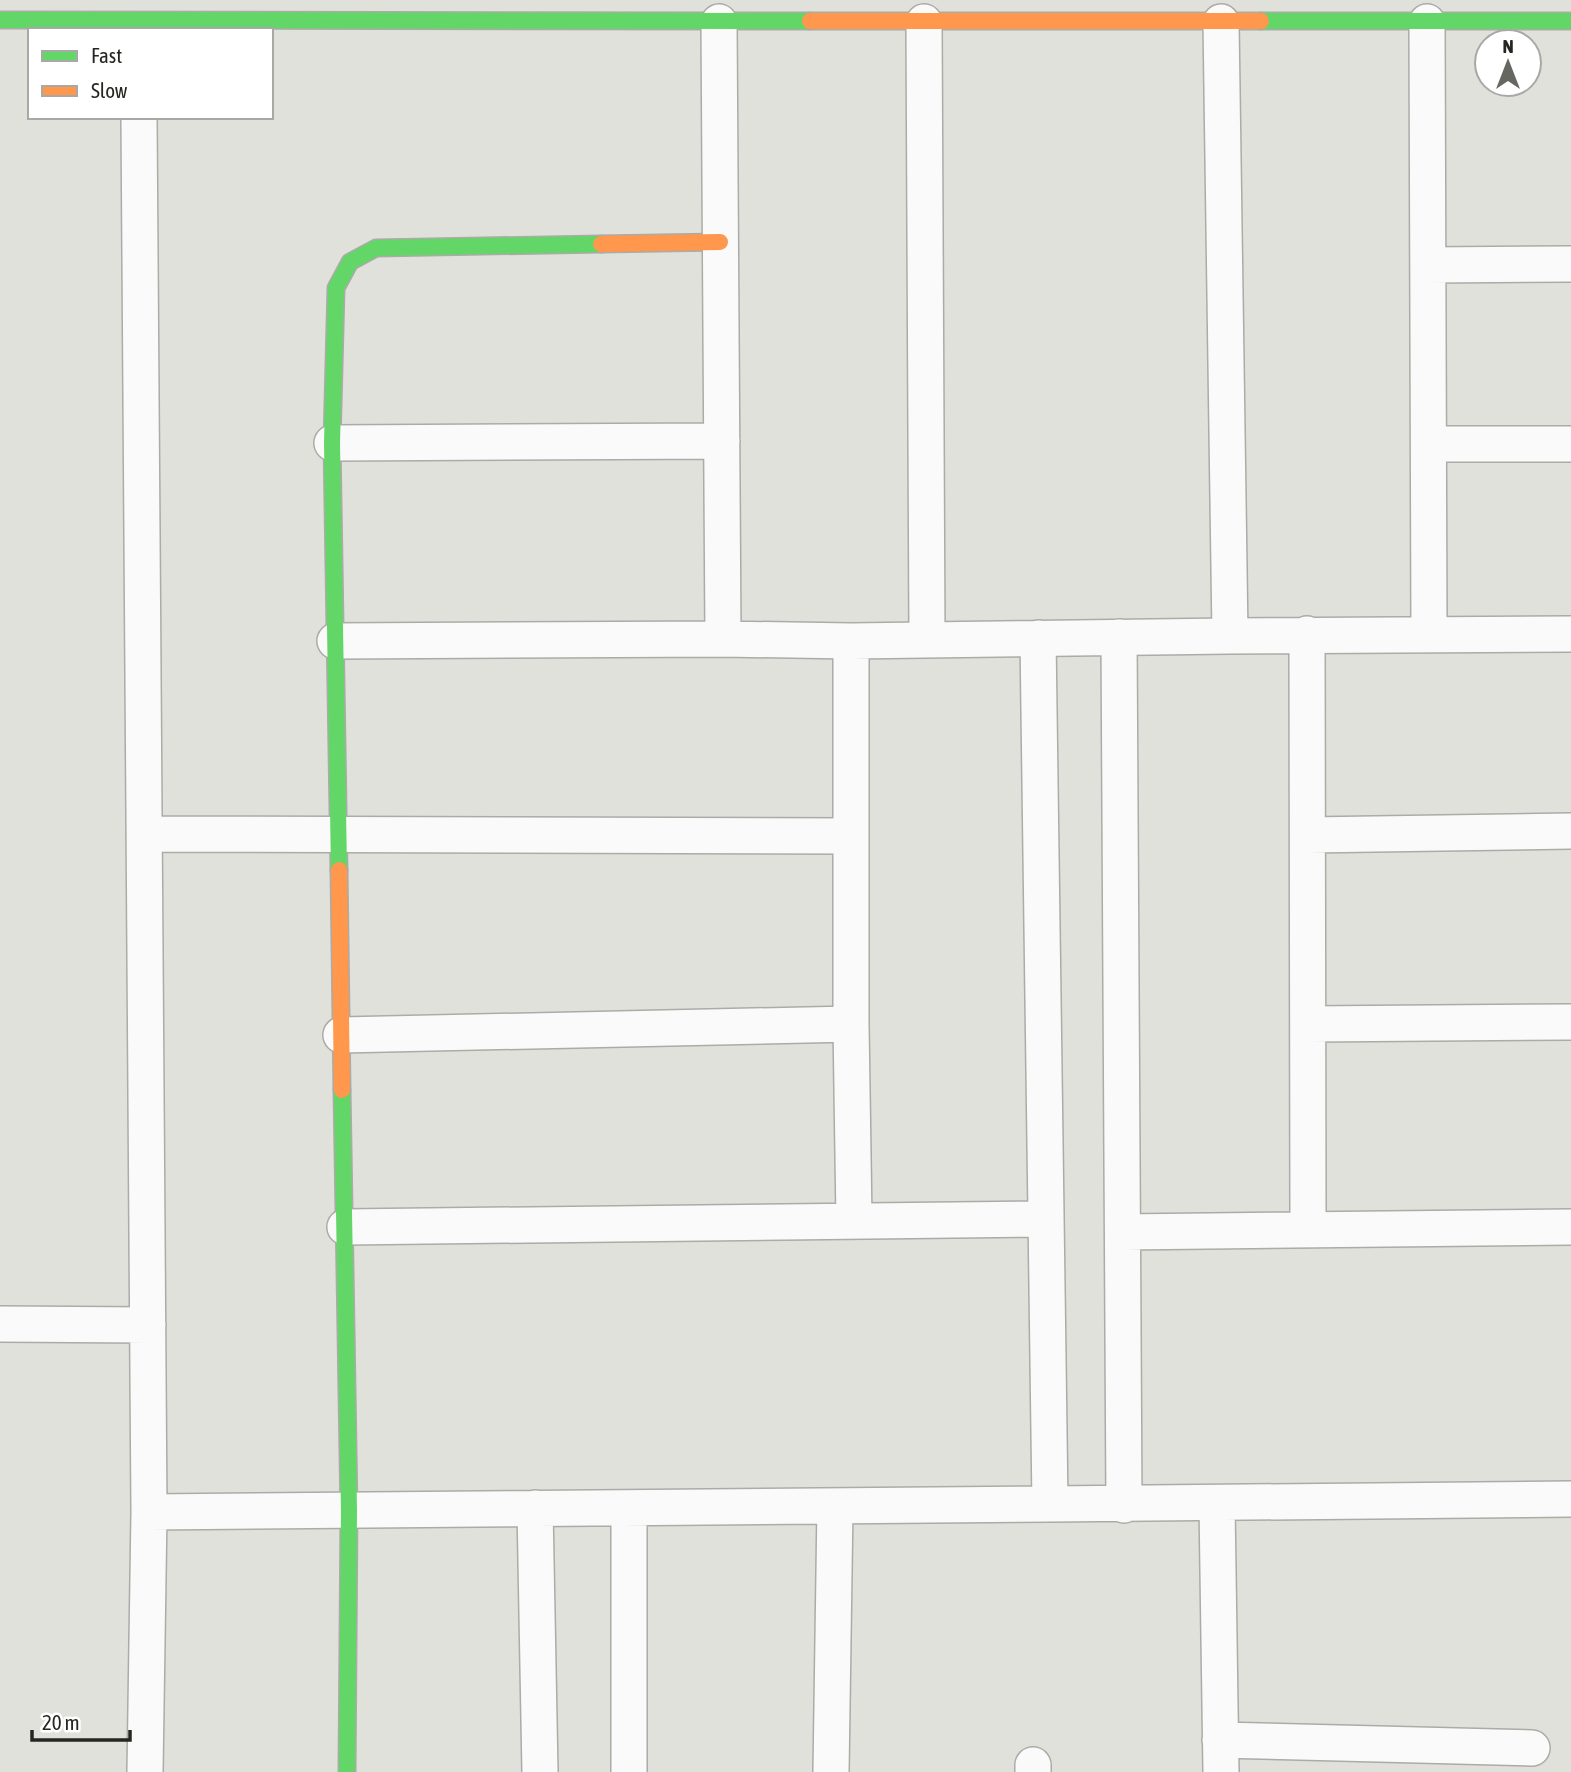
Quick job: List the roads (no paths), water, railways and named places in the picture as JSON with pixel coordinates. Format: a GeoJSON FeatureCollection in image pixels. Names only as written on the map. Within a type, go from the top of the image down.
{"type":"FeatureCollection","features":[{"type":"Feature","properties":{"kind":"street"},"geometry":{"type":"LineString","coordinates":[[0,20],[678,11],[719,22],[1427,22],[1479,11],[1571,21]]}},
{"type":"Feature","properties":{"kind":"street"},"geometry":{"type":"LineString","coordinates":[[719,22],[723,639]]}},
{"type":"Feature","properties":{"kind":"street"},"geometry":{"type":"LineString","coordinates":[[924,22],[928,640]]}},
{"type":"Feature","properties":{"kind":"street"},"geometry":{"type":"LineString","coordinates":[[1221,22],[1230,636]]}},
{"type":"Feature","properties":{"kind":"street"},"geometry":{"type":"LineString","coordinates":[[1427,22],[1429,634]]}},
{"type":"Feature","properties":{"kind":"street"},"geometry":{"type":"LineString","coordinates":[[139,119],[149,1512],[145,1772]]}},
{"type":"Feature","properties":{"kind":"street"},"geometry":{"type":"LineString","coordinates":[[347,1772],[349,1511],[332,443],[336,288],[350,262],[376,248],[720,242]]}},
{"type":"Feature","properties":{"kind":"street"},"geometry":{"type":"LineString","coordinates":[[1428,265],[1571,264]]}},
{"type":"Feature","properties":{"kind":"street"},"geometry":{"type":"LineString","coordinates":[[332,443],[722,441]]}},
{"type":"Feature","properties":{"kind":"street"},"geometry":{"type":"LineString","coordinates":[[1429,444],[1571,443]]}},
{"type":"Feature","properties":{"kind":"street"},"geometry":{"type":"LineString","coordinates":[[1307,634],[1308,1228]]}},
{"type":"Feature","properties":{"kind":"street"},"geometry":{"type":"LineString","coordinates":[[335,641],[851,641],[1307,634],[1571,634]]}},
{"type":"Feature","properties":{"kind":"street"},"geometry":{"type":"LineString","coordinates":[[1119,637],[1124,1505]]}},
{"type":"Feature","properties":{"kind":"street"},"geometry":{"type":"LineString","coordinates":[[1038,638],[1050,1503]]}},
{"type":"Feature","properties":{"kind":"street"},"geometry":{"type":"LineString","coordinates":[[851,641],[854,1221]]}},
{"type":"Feature","properties":{"kind":"street"},"geometry":{"type":"LineString","coordinates":[[1308,835],[1571,831]]}},
{"type":"Feature","properties":{"kind":"street"},"geometry":{"type":"LineString","coordinates":[[145,834],[850,836]]}},
{"type":"Feature","properties":{"kind":"street"},"geometry":{"type":"LineString","coordinates":[[1309,1024],[1571,1022]]}},
{"type":"Feature","properties":{"kind":"street"},"geometry":{"type":"LineString","coordinates":[[341,1035],[851,1024]]}},
{"type":"Feature","properties":{"kind":"street"},"geometry":{"type":"LineString","coordinates":[[345,1227],[1046,1219]]}},
{"type":"Feature","properties":{"kind":"street"},"geometry":{"type":"LineString","coordinates":[[1122,1231],[1571,1227]]}},
{"type":"Feature","properties":{"kind":"street"},"geometry":{"type":"LineString","coordinates":[[0,1324],[148,1325]]}},
{"type":"Feature","properties":{"kind":"street"},"geometry":{"type":"LineString","coordinates":[[149,1512],[1571,1499]]}},
{"type":"Feature","properties":{"kind":"street"},"geometry":{"type":"LineString","coordinates":[[1217,1504],[1221,1756],[1532,1748]]}},
{"type":"Feature","properties":{"kind":"street"},"geometry":{"type":"LineString","coordinates":[[831,1772],[835,1506]]}},
{"type":"Feature","properties":{"kind":"street"},"geometry":{"type":"LineString","coordinates":[[536,1508],[540,1772]]}},
{"type":"Feature","properties":{"kind":"street"},"geometry":{"type":"LineString","coordinates":[[629,1508],[629,1772]]}}]}
